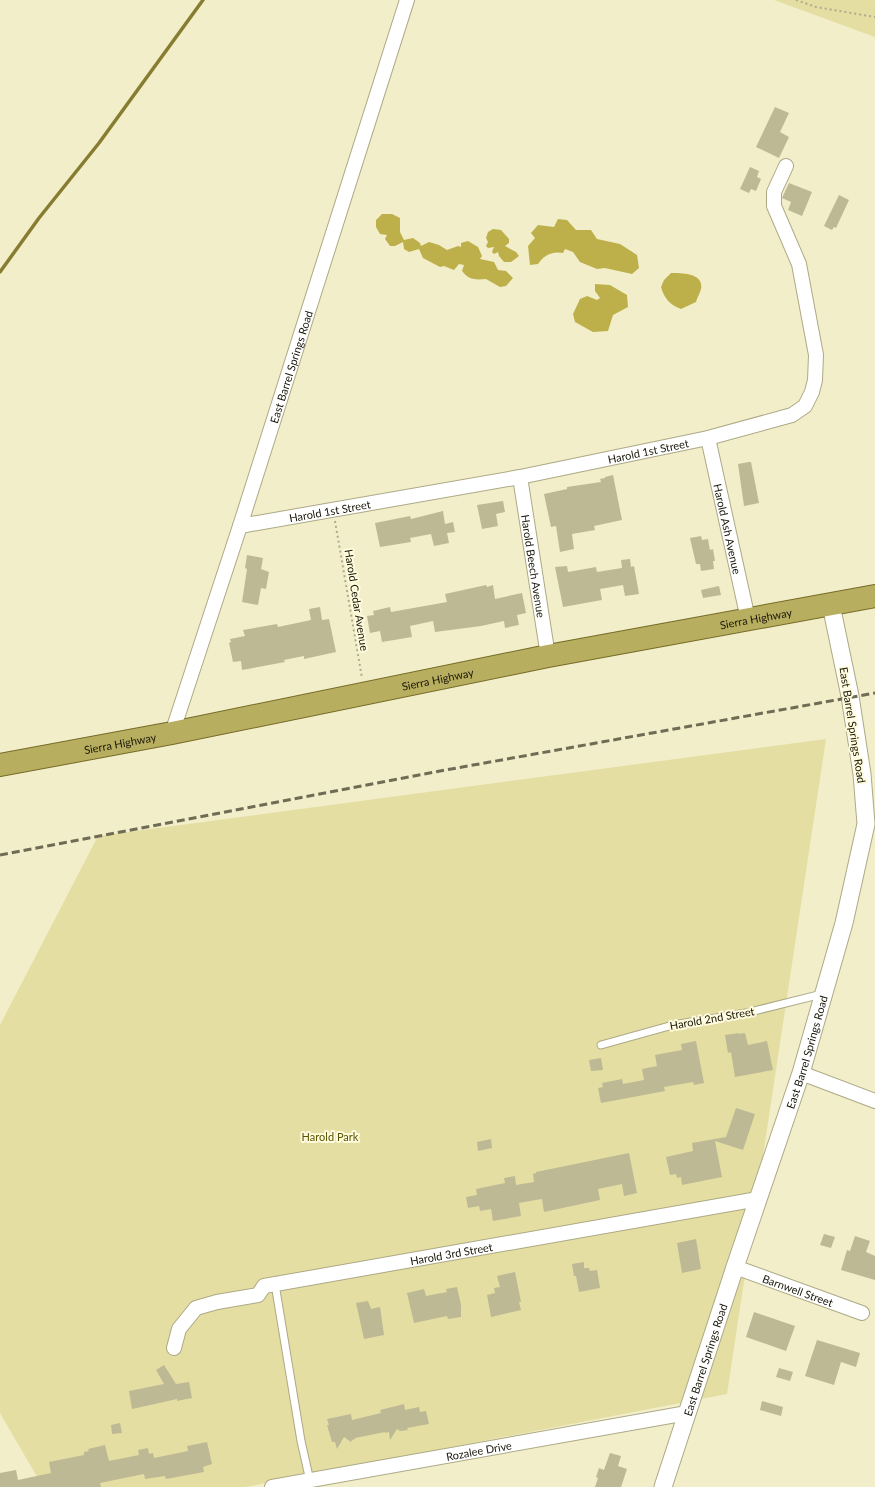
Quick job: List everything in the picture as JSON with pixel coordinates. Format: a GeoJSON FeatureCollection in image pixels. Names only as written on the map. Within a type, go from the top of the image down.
{"type":"FeatureCollection","features":[{"type":"Feature","properties":{"kind":"highway","name":"Sierra Highway"},"geometry":{"type":"LineString","coordinates":[[0,765],[172,733],[548,656],[875,596]]}},
{"type":"Feature","properties":{"kind":"street","name":"East Barrel Springs Road"},"geometry":{"type":"LineString","coordinates":[[172,733],[240,526],[407,0]]}},
{"type":"Feature","properties":{"kind":"street","name":"Harold 1st Street"},"geometry":{"type":"LineString","coordinates":[[240,526],[520,477],[708,438],[792,415],[804,406],[812,392],[815,380],[816,355],[799,264],[774,206],[774,192],[786,166]]}},
{"type":"Feature","properties":{"kind":"street","name":"Harold Ash Avenue"},"geometry":{"type":"LineString","coordinates":[[708,438],[748,619]]}},
{"type":"Feature","properties":{"kind":"street","name":"Harold Beech Avenue"},"geometry":{"type":"LineString","coordinates":[[520,477],[548,656]]}},
{"type":"Feature","properties":{"kind":"street","name":"East Barrel Springs Road"},"geometry":{"type":"LineString","coordinates":[[663,1487],[734,1267],[801,1073],[844,923],[866,824],[861,766],[850,696],[831,604]]}},
{"type":"Feature","properties":{"kind":"street"},"geometry":{"type":"LineString","coordinates":[[801,1073],[875,1101]]}},
{"type":"Feature","properties":{"kind":"street","name":"Harold 3rd Street"},"geometry":{"type":"LineString","coordinates":[[174,1348],[178,1329],[196,1308],[217,1302],[258,1295],[264,1286],[758,1199]]}},
{"type":"Feature","properties":{"kind":"street","name":"Barnwell Street"},"geometry":{"type":"LineString","coordinates":[[734,1267],[862,1312]]}},
{"type":"Feature","properties":{"kind":"street","name":"Rozalee Drive"},"geometry":{"type":"LineString","coordinates":[[272,1487],[311,1484],[687,1414]]}},
{"type":"Feature","properties":{"kind":"lane","name":"Harold 2nd Street"},"geometry":{"type":"LineString","coordinates":[[601,1045],[673,1025],[746,1013],[824,994]]}},
{"type":"Feature","properties":{"kind":"lane"},"geometry":{"type":"LineString","coordinates":[[275,1284],[301,1442],[311,1484]]}},
{"type":"Feature","properties":{"kind":"path"},"geometry":{"type":"LineString","coordinates":[[796,0],[816,7],[875,17]]}},
{"type":"Feature","properties":{"kind":"path","name":"Harold Cedar Avenue"},"geometry":{"type":"LineString","coordinates":[[334,510],[364,694]]}},
{"type":"Feature","properties":{"kind":"green space"},"geometry":{"type":"Polygon","coordinates":[[[774,0],[875,0],[875,37],[774,0]]]}},
{"type":"Feature","properties":{"kind":"green space","name":"Harold Park"},"geometry":{"type":"Polygon","coordinates":[[[826,739],[727,1394],[245,1487],[43,1487],[0,1413],[0,1025],[98,836],[826,739]]]}},
{"type":"Feature","properties":{"kind":"shaded area"},"geometry":{"type":"Polygon","coordinates":[[[382,214],[392,214],[400,218],[400,232],[404,240],[413,238],[420,243],[421,246],[429,242],[439,245],[447,250],[458,246],[461,247],[461,243],[468,241],[478,247],[482,256],[480,259],[494,262],[498,270],[506,271],[513,278],[506,286],[500,287],[486,279],[470,278],[462,271],[464,265],[459,264],[454,270],[444,266],[440,267],[423,258],[419,249],[409,252],[404,249],[403,242],[395,246],[390,246],[385,239],[387,235],[380,234],[376,227],[376,220],[382,214]]]}},
{"type":"Feature","properties":{"kind":"shaded area"},"geometry":{"type":"Polygon","coordinates":[[[558,219],[567,220],[576,230],[591,230],[597,239],[620,244],[637,255],[639,268],[632,274],[605,268],[597,269],[580,262],[573,252],[565,249],[563,253],[549,254],[538,264],[530,265],[528,246],[535,238],[531,233],[538,225],[554,227],[558,219]]]}},
{"type":"Feature","properties":{"kind":"shaded area"},"geometry":{"type":"Polygon","coordinates":[[[493,229],[501,230],[509,239],[509,243],[505,246],[516,252],[519,256],[511,262],[504,262],[499,256],[498,252],[494,254],[492,252],[494,247],[488,248],[486,246],[488,242],[486,238],[488,232],[493,229]]]}},
{"type":"Feature","properties":{"kind":"shaded area"},"geometry":{"type":"Polygon","coordinates":[[[671,273],[691,275],[699,280],[701,289],[696,302],[681,309],[668,301],[661,287],[664,280],[671,273]]]}},
{"type":"Feature","properties":{"kind":"shaded area"},"geometry":{"type":"Polygon","coordinates":[[[595,284],[610,285],[627,295],[628,307],[613,315],[608,331],[593,332],[575,322],[573,314],[580,299],[587,296],[597,300],[600,298],[595,291],[595,284]]]}},
{"type":"Feature","properties":{"kind":"building"},"geometry":{"type":"Polygon","coordinates":[[[775,107],[789,113],[780,132],[789,137],[779,158],[756,147],[775,107]]]}},
{"type":"Feature","properties":{"kind":"building"},"geometry":{"type":"Polygon","coordinates":[[[750,167],[759,171],[757,177],[761,179],[756,191],[751,189],[749,193],[740,189],[750,167]]]}},
{"type":"Feature","properties":{"kind":"building"},"geometry":{"type":"Polygon","coordinates":[[[789,183],[812,192],[802,216],[788,210],[791,202],[782,198],[789,183]]]}},
{"type":"Feature","properties":{"kind":"building"},"geometry":{"type":"Polygon","coordinates":[[[839,195],[849,200],[836,228],[834,227],[832,230],[824,226],[839,195]]]}},
{"type":"Feature","properties":{"kind":"building"},"geometry":{"type":"Polygon","coordinates":[[[751,462],[759,503],[744,506],[738,464],[751,462]]]}},
{"type":"Feature","properties":{"kind":"building"},"geometry":{"type":"Polygon","coordinates":[[[613,475],[622,520],[594,526],[595,530],[572,534],[574,549],[560,552],[556,526],[551,527],[544,494],[567,489],[567,487],[601,482],[600,479],[613,475]]]}},
{"type":"Feature","properties":{"kind":"building"},"geometry":{"type":"Polygon","coordinates":[[[503,501],[505,512],[496,514],[498,526],[482,529],[477,505],[503,501]]]}},
{"type":"Feature","properties":{"kind":"building"},"geometry":{"type":"Polygon","coordinates":[[[443,511],[445,524],[453,522],[455,532],[447,533],[449,543],[434,546],[431,534],[410,538],[411,542],[380,547],[375,523],[410,516],[411,519],[443,511]]]}},
{"type":"Feature","properties":{"kind":"building"},"geometry":{"type":"Polygon","coordinates":[[[701,536],[702,540],[708,539],[710,550],[713,549],[715,561],[713,561],[714,569],[701,571],[700,564],[696,564],[690,538],[701,536]]]}},
{"type":"Feature","properties":{"kind":"building"},"geometry":{"type":"Polygon","coordinates":[[[247,555],[263,558],[261,569],[269,572],[266,589],[261,588],[258,605],[242,602],[247,569],[245,568],[247,555]]]}},
{"type":"Feature","properties":{"kind":"building"},"geometry":{"type":"Polygon","coordinates":[[[630,559],[631,567],[634,566],[639,594],[625,596],[623,585],[600,589],[602,600],[563,607],[555,567],[567,566],[568,572],[596,567],[597,572],[622,568],[621,560],[630,559]]]}},
{"type":"Feature","properties":{"kind":"building"},"geometry":{"type":"Polygon","coordinates":[[[486,585],[487,587],[493,585],[495,599],[522,593],[526,613],[517,615],[519,625],[505,628],[504,621],[481,626],[435,632],[433,621],[410,626],[412,637],[382,642],[380,631],[370,633],[367,616],[374,615],[373,611],[390,607],[391,612],[447,602],[445,594],[486,585]]]}},
{"type":"Feature","properties":{"kind":"building"},"geometry":{"type":"Polygon","coordinates":[[[719,586],[721,595],[703,598],[701,590],[719,586]]]}},
{"type":"Feature","properties":{"kind":"building"},"geometry":{"type":"Polygon","coordinates":[[[320,607],[322,620],[329,619],[336,652],[304,659],[304,656],[284,660],[285,662],[242,670],[241,661],[233,662],[229,643],[231,642],[230,639],[245,636],[243,630],[277,624],[278,627],[311,620],[309,609],[320,607]]]}},
{"type":"Feature","properties":{"kind":"building"},"geometry":{"type":"Polygon","coordinates":[[[745,1033],[748,1045],[767,1041],[773,1070],[735,1077],[731,1052],[728,1053],[725,1035],[745,1033]]]}},
{"type":"Feature","properties":{"kind":"building"},"geometry":{"type":"Polygon","coordinates":[[[696,1041],[704,1083],[694,1085],[693,1082],[664,1087],[665,1091],[601,1103],[598,1088],[603,1087],[602,1083],[622,1079],[623,1084],[644,1080],[642,1069],[657,1066],[655,1055],[682,1050],[681,1044],[696,1041]]]}},
{"type":"Feature","properties":{"kind":"building"},"geometry":{"type":"Polygon","coordinates":[[[601,1058],[603,1070],[591,1071],[589,1060],[601,1058]]]}},
{"type":"Feature","properties":{"kind":"building"},"geometry":{"type":"Polygon","coordinates":[[[736,1108],[755,1114],[743,1150],[715,1141],[722,1177],[682,1185],[681,1177],[677,1178],[676,1174],[670,1175],[666,1157],[693,1151],[692,1143],[726,1137],[736,1108]]]}},
{"type":"Feature","properties":{"kind":"building"},"geometry":{"type":"Polygon","coordinates":[[[491,1139],[492,1148],[478,1151],[477,1142],[491,1139]]]}},
{"type":"Feature","properties":{"kind":"building"},"geometry":{"type":"Polygon","coordinates":[[[629,1153],[637,1193],[624,1196],[622,1184],[598,1189],[600,1200],[544,1212],[542,1199],[519,1203],[521,1216],[493,1221],[491,1209],[480,1211],[479,1206],[468,1208],[466,1197],[477,1195],[476,1189],[505,1183],[504,1178],[515,1176],[516,1185],[534,1182],[533,1174],[536,1172],[629,1153]]]}},
{"type":"Feature","properties":{"kind":"building"},"geometry":{"type":"Polygon","coordinates":[[[824,1234],[835,1237],[831,1248],[820,1245],[824,1234]]]}},
{"type":"Feature","properties":{"kind":"building"},"geometry":{"type":"Polygon","coordinates":[[[855,1236],[870,1241],[866,1252],[875,1256],[875,1280],[841,1270],[847,1250],[850,1251],[855,1236]]]}},
{"type":"Feature","properties":{"kind":"building"},"geometry":{"type":"Polygon","coordinates":[[[696,1239],[701,1269],[682,1273],[677,1243],[696,1239]]]}},
{"type":"Feature","properties":{"kind":"building"},"geometry":{"type":"Polygon","coordinates":[[[584,1262],[584,1268],[589,1268],[590,1271],[597,1270],[600,1288],[579,1292],[572,1264],[584,1262]]]}},
{"type":"Feature","properties":{"kind":"building"},"geometry":{"type":"Polygon","coordinates":[[[515,1272],[521,1302],[519,1302],[521,1310],[491,1317],[487,1295],[495,1293],[494,1288],[500,1287],[497,1276],[515,1272]]]}},
{"type":"Feature","properties":{"kind":"building"},"geometry":{"type":"Polygon","coordinates":[[[457,1287],[461,1305],[461,1317],[448,1319],[447,1316],[414,1323],[407,1293],[424,1289],[426,1296],[447,1292],[446,1289],[457,1287]]]}},
{"type":"Feature","properties":{"kind":"building"},"geometry":{"type":"Polygon","coordinates":[[[368,1301],[371,1309],[380,1307],[384,1335],[364,1339],[356,1303],[368,1301]]]}},
{"type":"Feature","properties":{"kind":"building"},"geometry":{"type":"Polygon","coordinates":[[[754,1312],[795,1326],[786,1351],[746,1337],[754,1312]]]}},
{"type":"Feature","properties":{"kind":"building"},"geometry":{"type":"Polygon","coordinates":[[[817,1340],[860,1353],[856,1367],[841,1362],[834,1385],[805,1376],[817,1340]]]}},
{"type":"Feature","properties":{"kind":"building"},"geometry":{"type":"Polygon","coordinates":[[[164,1365],[176,1384],[189,1382],[192,1398],[177,1401],[177,1399],[132,1409],[129,1391],[164,1384],[156,1370],[164,1365]]]}},
{"type":"Feature","properties":{"kind":"building"},"geometry":{"type":"Polygon","coordinates":[[[779,1368],[793,1372],[790,1381],[776,1377],[779,1368]]]}},
{"type":"Feature","properties":{"kind":"building"},"geometry":{"type":"Polygon","coordinates":[[[762,1401],[783,1407],[781,1416],[760,1410],[762,1401]]]}},
{"type":"Feature","properties":{"kind":"building"},"geometry":{"type":"Polygon","coordinates":[[[404,1404],[405,1410],[419,1407],[420,1412],[426,1411],[429,1424],[407,1428],[408,1430],[400,1431],[397,1429],[390,1440],[389,1432],[385,1432],[355,1438],[351,1442],[344,1437],[337,1449],[335,1442],[332,1442],[327,1425],[329,1425],[327,1419],[351,1414],[352,1420],[381,1413],[380,1410],[404,1404]]]}},
{"type":"Feature","properties":{"kind":"building"},"geometry":{"type":"Polygon","coordinates":[[[120,1423],[122,1433],[112,1434],[111,1425],[120,1423]]]}},
{"type":"Feature","properties":{"kind":"building"},"geometry":{"type":"Polygon","coordinates":[[[207,1442],[212,1464],[203,1467],[204,1472],[166,1479],[165,1476],[145,1479],[144,1474],[100,1483],[101,1487],[0,1487],[0,1473],[16,1470],[18,1480],[51,1473],[49,1462],[84,1455],[84,1452],[89,1451],[88,1449],[105,1445],[109,1461],[139,1455],[138,1450],[148,1448],[149,1454],[153,1453],[154,1458],[188,1451],[187,1446],[207,1442]]]}},
{"type":"Feature","properties":{"kind":"building"},"geometry":{"type":"Polygon","coordinates":[[[610,1453],[621,1456],[618,1466],[627,1469],[621,1487],[595,1487],[599,1468],[604,1470],[610,1453]]]}},
{"type":"Feature","properties":{"kind":"waterway"},"geometry":{"type":"LineString","coordinates":[[0,272],[39,218],[99,143],[203,0]]}},
{"type":"Feature","properties":{"kind":"railway"},"geometry":{"type":"LineString","coordinates":[[0,855],[440,771],[875,693]]}}]}
